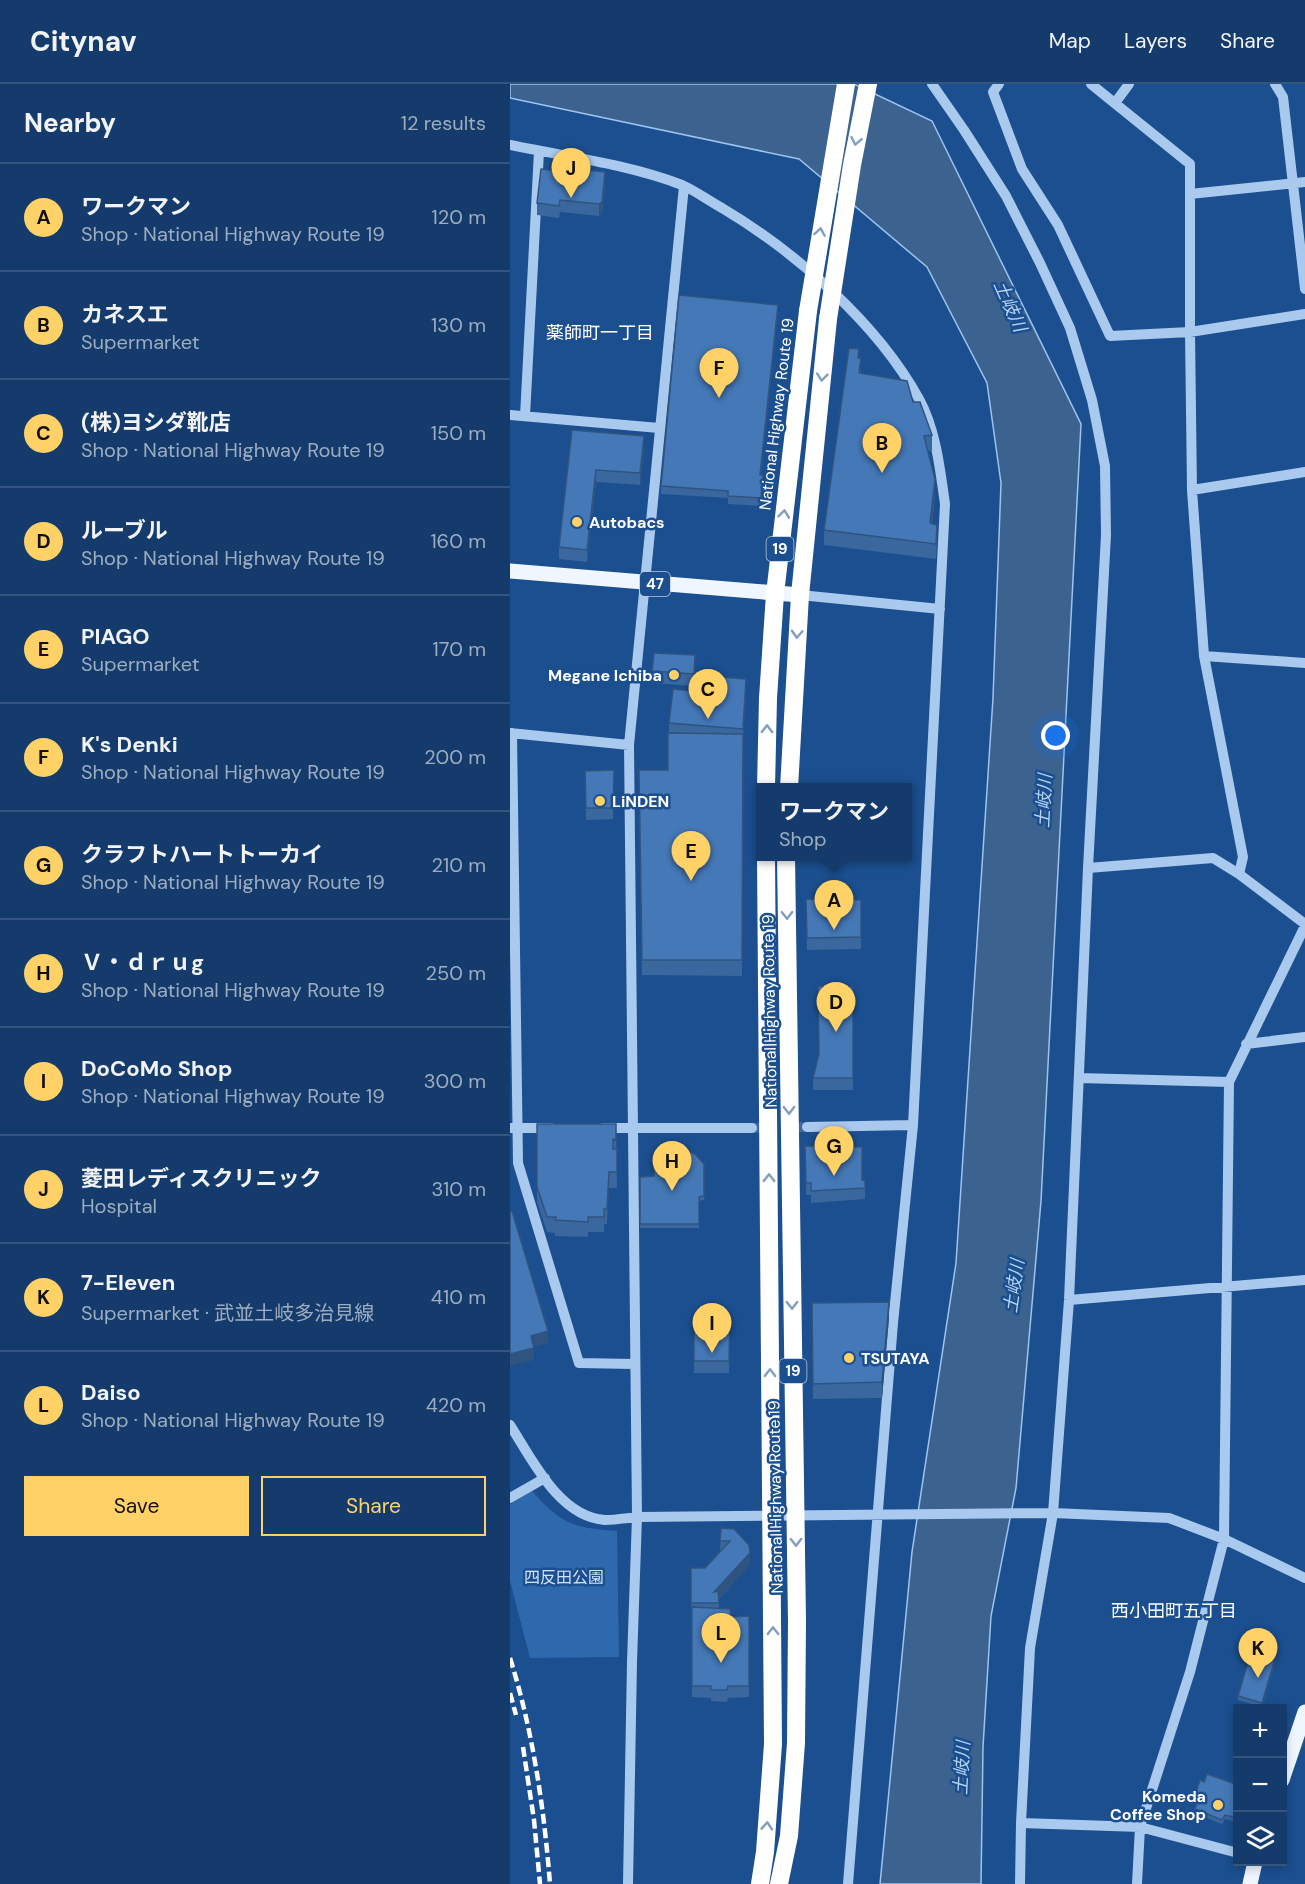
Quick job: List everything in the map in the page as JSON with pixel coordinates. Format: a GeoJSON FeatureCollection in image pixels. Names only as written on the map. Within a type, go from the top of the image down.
{"type":"FeatureCollection","features":[{"type":"Feature","properties":{"kind":"highway","name":"National Highway Route 19"},"geometry":{"type":"LineString","coordinates":[[766,783],[768,698],[775,594],[808,311],[846,84]]}},
{"type":"Feature","properties":{"kind":"highway","name":"19"},"geometry":{"type":"LineString","coordinates":[[789,783],[800,595],[828,319],[852,165],[868,84]]}},
{"type":"Feature","properties":{"kind":"highway","name":"National Highway Route 19"},"geometry":{"type":"LineString","coordinates":[[760,1884],[765,1852],[773,1744],[766,861]]}},
{"type":"Feature","properties":{"kind":"highway","name":"National Highway Route 19"},"geometry":{"type":"LineString","coordinates":[[779,1884],[789,1836],[795,1743],[795,1515],[786,861]]}},
{"type":"Feature","properties":{"kind":"main road","name":"47"},"geometry":{"type":"LineString","coordinates":[[510,571],[800,595]]}},
{"type":"Feature","properties":{"kind":"main road"},"geometry":{"type":"LineString","coordinates":[[1287,1765],[1305,1712]]}},
{"type":"Feature","properties":{"kind":"main road"},"geometry":{"type":"LineString","coordinates":[[1250,1884],[1254,1866]]}},
{"type":"Feature","properties":{"kind":"street"},"geometry":{"type":"LineString","coordinates":[[932,84],[1006,196],[1070,328],[1092,400],[1105,466],[1106,535],[1088,868],[1070,1300],[1053,1513],[1030,1648],[1020,1884]]}},
{"type":"Feature","properties":{"kind":"street"},"geometry":{"type":"LineString","coordinates":[[999,84],[993,92],[1022,169],[1058,225],[1110,336],[1190,332],[1305,314]]}},
{"type":"Feature","properties":{"kind":"street"},"geometry":{"type":"LineString","coordinates":[[1091,84],[1190,164],[1192,490],[1204,656],[1243,857],[1239,874]]}},
{"type":"Feature","properties":{"kind":"street"},"geometry":{"type":"LineString","coordinates":[[1115,103],[1129,84]]}},
{"type":"Feature","properties":{"kind":"street"},"geometry":{"type":"LineString","coordinates":[[1276,84],[1282,98],[1292,184],[1299,198],[1305,289]]}},
{"type":"Feature","properties":{"kind":"street"},"geometry":{"type":"LineString","coordinates":[[510,145],[610,163],[684,186],[791,255],[872,330],[920,400],[931,430],[940,466],[945,504],[913,1125],[893,1323],[880,1514],[848,1884]]}},
{"type":"Feature","properties":{"kind":"street"},"geometry":{"type":"LineString","coordinates":[[525,416],[539,151]]}},
{"type":"Feature","properties":{"kind":"street"},"geometry":{"type":"LineString","coordinates":[[1190,194],[1305,182]]}},
{"type":"Feature","properties":{"kind":"street"},"geometry":{"type":"LineString","coordinates":[[628,1884],[637,1517],[629,745],[684,186]]}},
{"type":"Feature","properties":{"kind":"street"},"geometry":{"type":"LineString","coordinates":[[510,415],[659,428]]}},
{"type":"Feature","properties":{"kind":"street"},"geometry":{"type":"LineString","coordinates":[[1192,490],[1305,472]]}},
{"type":"Feature","properties":{"kind":"street"},"geometry":{"type":"LineString","coordinates":[[800,595],[940,609]]}},
{"type":"Feature","properties":{"kind":"street"},"geometry":{"type":"LineString","coordinates":[[1204,656],[1305,663]]}},
{"type":"Feature","properties":{"kind":"street"},"geometry":{"type":"LineString","coordinates":[[629,745],[511,733],[516,897],[513,1128],[518,1163],[579,1363],[634,1364]]}},
{"type":"Feature","properties":{"kind":"street"},"geometry":{"type":"LineString","coordinates":[[1088,868],[1213,858],[1239,874],[1305,925],[1229,1082],[1224,1539],[1190,1672],[1140,1827],[1137,1884]]}},
{"type":"Feature","properties":{"kind":"street"},"geometry":{"type":"LineString","coordinates":[[1246,1044],[1305,1037]]}},
{"type":"Feature","properties":{"kind":"street"},"geometry":{"type":"LineString","coordinates":[[1079,1078],[1229,1082]]}},
{"type":"Feature","properties":{"kind":"street"},"geometry":{"type":"LineString","coordinates":[[807,1127],[913,1125]]}},
{"type":"Feature","properties":{"kind":"street"},"geometry":{"type":"LineString","coordinates":[[513,1128],[563,1128]]}},
{"type":"Feature","properties":{"kind":"street"},"geometry":{"type":"LineString","coordinates":[[586,1128],[752,1128]]}},
{"type":"Feature","properties":{"kind":"street"},"geometry":{"type":"LineString","coordinates":[[1070,1300],[1305,1280]]}},
{"type":"Feature","properties":{"kind":"street"},"geometry":{"type":"LineString","coordinates":[[510,1425],[545,1478],[567,1506],[604,1520],[637,1517],[1039,1513],[1168,1518],[1224,1539],[1305,1578]]}},
{"type":"Feature","properties":{"kind":"street"},"geometry":{"type":"LineString","coordinates":[[510,1498],[545,1478]]}},
{"type":"Feature","properties":{"kind":"street"},"geometry":{"type":"LineString","coordinates":[[1021,1822],[1140,1827],[1233,1852]]}},
{"type":"Feature","properties":{"kind":"green space","name":"四反田公園"},"geometry":{"type":"Polygon","coordinates":[[[532,1491],[551,1511],[569,1522],[579,1526],[617,1531],[619,1657],[530,1658],[510,1581],[510,1504],[532,1491]]]}},
{"type":"Feature","properties":{"kind":"water","name":"土岐川"},"geometry":{"type":"Polygon","coordinates":[[[510,84],[854,84],[932,121],[1081,424],[1041,1201],[1016,1488],[991,1616],[983,1747],[981,1884],[880,1884],[912,1552],[956,1263],[993,698],[1001,483],[987,383],[927,267],[799,159],[510,98],[510,84]]]}},
{"type":"Feature","properties":{"kind":"building"},"geometry":{"type":"Polygon","coordinates":[[[566,168],[605,172],[602,202],[599,204],[560,200],[559,206],[537,203],[541,169],[559,171],[566,168]]]}},
{"type":"Feature","properties":{"kind":"building"},"geometry":{"type":"Polygon","coordinates":[[[679,295],[778,305],[760,475],[763,475],[761,498],[728,496],[728,491],[661,486],[679,295]]]}},
{"type":"Feature","properties":{"kind":"building"},"geometry":{"type":"Polygon","coordinates":[[[849,348],[859,349],[858,358],[861,358],[859,373],[907,381],[913,402],[920,402],[932,435],[924,436],[935,479],[930,523],[937,525],[936,544],[824,530],[849,348]]]}},
{"type":"Feature","properties":{"kind":"building","name":"Autobacs"},"geometry":{"type":"Polygon","coordinates":[[[572,430],[644,436],[640,473],[596,470],[587,550],[559,547],[572,430]]]}},
{"type":"Feature","properties":{"kind":"building"},"geometry":{"type":"Polygon","coordinates":[[[654,653],[695,655],[694,674],[652,671],[654,653]]]}},
{"type":"Feature","properties":{"kind":"building"},"geometry":{"type":"Polygon","coordinates":[[[720,677],[746,679],[743,729],[669,723],[673,689],[702,692],[720,677]]]}},
{"type":"Feature","properties":{"kind":"building"},"geometry":{"type":"Polygon","coordinates":[[[668,733],[743,734],[742,960],[642,960],[639,770],[668,770],[668,733]]]}},
{"type":"Feature","properties":{"kind":"building","name":"LiNDEN"},"geometry":{"type":"Polygon","coordinates":[[[614,770],[613,808],[586,808],[585,771],[614,770]]]}},
{"type":"Feature","properties":{"kind":"building"},"geometry":{"type":"Polygon","coordinates":[[[806,899],[861,900],[861,937],[807,938],[806,899]]]}},
{"type":"Feature","properties":{"kind":"building"},"geometry":{"type":"Polygon","coordinates":[[[818,986],[853,987],[853,1078],[813,1078],[819,1054],[818,986]]]}},
{"type":"Feature","properties":{"kind":"building"},"geometry":{"type":"Polygon","coordinates":[[[537,1124],[616,1124],[616,1140],[613,1139],[613,1149],[617,1149],[617,1172],[609,1172],[607,1209],[604,1209],[604,1217],[588,1217],[588,1222],[555,1220],[556,1217],[547,1217],[537,1187],[537,1124]]]}},
{"type":"Feature","properties":{"kind":"building"},"geometry":{"type":"Polygon","coordinates":[[[805,1146],[862,1147],[862,1180],[865,1181],[865,1188],[811,1191],[811,1183],[806,1183],[805,1146]]]}},
{"type":"Feature","properties":{"kind":"building"},"geometry":{"type":"Polygon","coordinates":[[[689,1151],[704,1164],[704,1196],[699,1197],[699,1224],[640,1224],[640,1177],[654,1176],[653,1153],[689,1151]]]}},
{"type":"Feature","properties":{"kind":"building"},"geometry":{"type":"Polygon","coordinates":[[[512,1211],[548,1331],[531,1336],[534,1348],[510,1354],[510,1212],[512,1211]]]}},
{"type":"Feature","properties":{"kind":"building","name":"TSUTAYA"},"geometry":{"type":"Polygon","coordinates":[[[889,1302],[882,1382],[813,1384],[812,1303],[889,1302]]]}},
{"type":"Feature","properties":{"kind":"building"},"geometry":{"type":"Polygon","coordinates":[[[730,1321],[729,1361],[694,1361],[694,1322],[730,1321]]]}},
{"type":"Feature","properties":{"kind":"building"},"geometry":{"type":"Polygon","coordinates":[[[721,1528],[734,1529],[749,1545],[750,1553],[714,1592],[718,1591],[719,1603],[691,1603],[691,1568],[705,1568],[730,1541],[720,1541],[721,1528]]]}},
{"type":"Feature","properties":{"kind":"building"},"geometry":{"type":"Polygon","coordinates":[[[692,1607],[730,1609],[731,1617],[749,1616],[749,1686],[728,1686],[727,1690],[711,1690],[711,1686],[692,1686],[692,1607]]]}},
{"type":"Feature","properties":{"kind":"building"},"geometry":{"type":"Polygon","coordinates":[[[1253,1645],[1277,1652],[1262,1703],[1238,1696],[1253,1645]]]}},
{"type":"Feature","properties":{"kind":"building","name":"Komeda Coffee Shop"},"geometry":{"type":"Polygon","coordinates":[[[1207,1774],[1233,1783],[1233,1817],[1225,1815],[1222,1820],[1195,1809],[1200,1794],[1196,1792],[1200,1780],[1204,1782],[1207,1774]]]}},
{"type":"Feature","properties":{"kind":"tunnel"},"geometry":{"type":"LineString","coordinates":[[752,1128],[807,1127]]}},
{"type":"Feature","properties":{"kind":"railway"},"geometry":{"type":"LineString","coordinates":[[510,1658],[525,1713],[536,1770],[550,1884]]}},
{"type":"Feature","properties":{"kind":"railway"},"geometry":{"type":"LineString","coordinates":[[510,1693],[516,1715]]}},
{"type":"Feature","properties":{"kind":"railway"},"geometry":{"type":"LineString","coordinates":[[523,1747],[534,1820],[540,1884]]}},
{"type":"Feature","properties":{"kind":"place","name":"菱田レディスクリニック"},"geometry":{"type":"Point","coordinates":[571,198]}},
{"type":"Feature","properties":{"kind":"place","name":"K's Denki"},"geometry":{"type":"Point","coordinates":[719,398]}},
{"type":"Feature","properties":{"kind":"place","name":"カネスエ"},"geometry":{"type":"Point","coordinates":[882,473]}},
{"type":"Feature","properties":{"kind":"place","name":"Autobacs"},"geometry":{"type":"Point","coordinates":[577,522]}},
{"type":"Feature","properties":{"kind":"place","name":"Megane Ichiba"},"geometry":{"type":"Point","coordinates":[674,675]}},
{"type":"Feature","properties":{"kind":"place","name":"(株)ヨシダ靴店"},"geometry":{"type":"Point","coordinates":[708,719]}},
{"type":"Feature","properties":{"kind":"place","name":"LiNDEN"},"geometry":{"type":"Point","coordinates":[600,801]}},
{"type":"Feature","properties":{"kind":"place","name":"PIAGO"},"geometry":{"type":"Point","coordinates":[691,881]}},
{"type":"Feature","properties":{"kind":"place","name":"ワークマン"},"geometry":{"type":"Point","coordinates":[834,930]}},
{"type":"Feature","properties":{"kind":"place","name":"ルーブル"},"geometry":{"type":"Point","coordinates":[836,1032]}},
{"type":"Feature","properties":{"kind":"place","name":"クラフトハートトーカイ"},"geometry":{"type":"Point","coordinates":[834,1176]}},
{"type":"Feature","properties":{"kind":"place","name":"Ｖ・ｄｒｕg"},"geometry":{"type":"Point","coordinates":[672,1191]}},
{"type":"Feature","properties":{"kind":"place","name":"DoCoMo Shop"},"geometry":{"type":"Point","coordinates":[712,1353]}},
{"type":"Feature","properties":{"kind":"place","name":"TSUTAYA"},"geometry":{"type":"Point","coordinates":[849,1358]}},
{"type":"Feature","properties":{"kind":"place","name":"Daiso"},"geometry":{"type":"Point","coordinates":[721,1663]}},
{"type":"Feature","properties":{"kind":"place","name":"7-Eleven"},"geometry":{"type":"Point","coordinates":[1258,1678]}},
{"type":"Feature","properties":{"kind":"place","name":"Komeda Coffee Shop"},"geometry":{"type":"Point","coordinates":[1218,1805]}},
{"type":"Feature","properties":{"kind":"district","name":"薬師町一丁目"},"geometry":{"type":"Point","coordinates":[600,333]}},
{"type":"Feature","properties":{"kind":"district","name":"西小田町五丁目"},"geometry":{"type":"Point","coordinates":[1174,1611]}}]}
